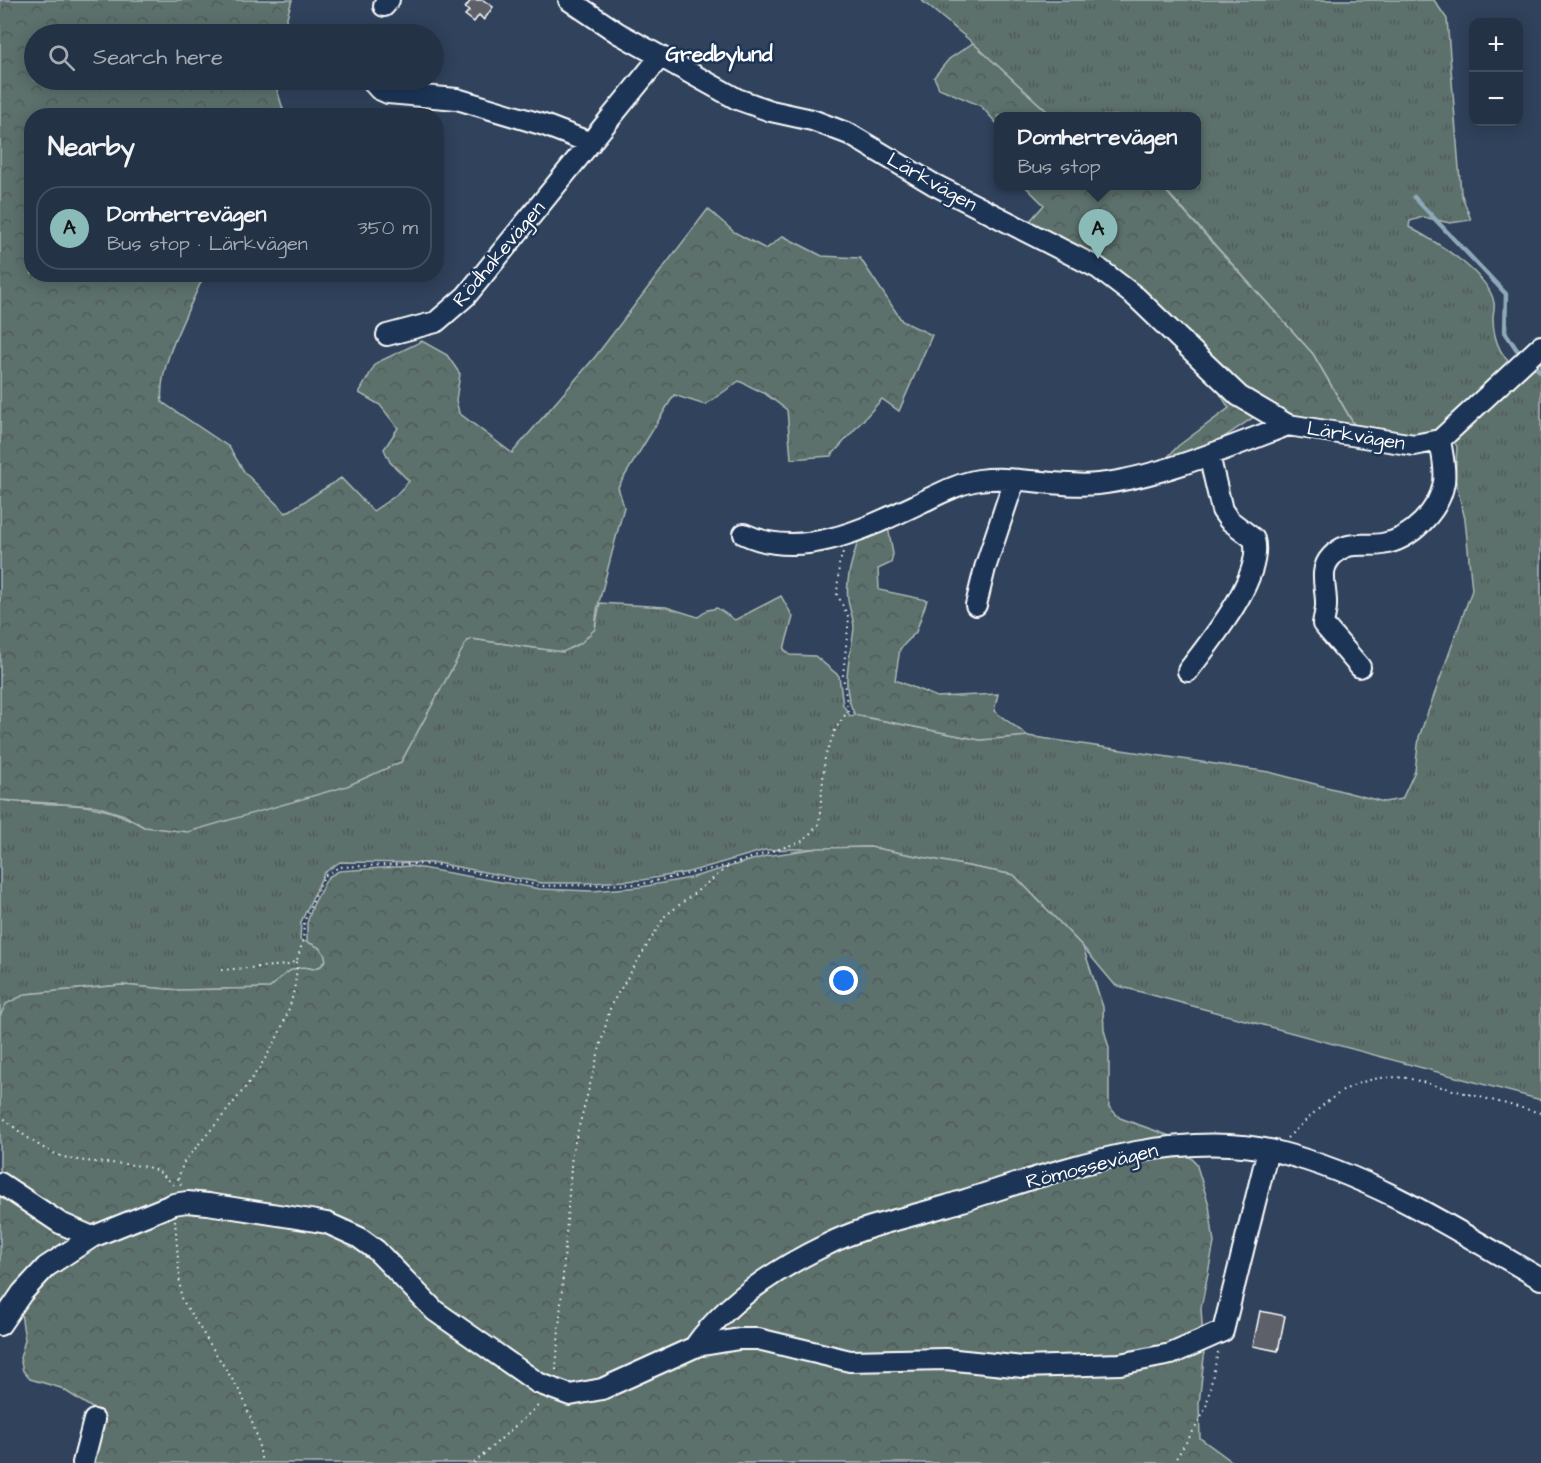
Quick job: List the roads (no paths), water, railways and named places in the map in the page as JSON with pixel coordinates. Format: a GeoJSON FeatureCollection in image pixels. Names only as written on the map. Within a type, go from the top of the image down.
{"type":"FeatureCollection","features":[{"type":"Feature","properties":{"kind":"street","name":"Lärkvägen"},"geometry":{"type":"LineString","coordinates":[[568,0],[660,57],[755,106],[812,120],[849,134],[933,184],[1098,268],[1136,297],[1239,396],[1288,425],[1414,445],[1440,440]]}},
{"type":"Feature","properties":{"kind":"street","name":"Rödhakevägen"},"geometry":{"type":"LineString","coordinates":[[387,335],[436,322],[448,314],[498,258],[660,57]]}},
{"type":"Feature","properties":{"kind":"street"},"geometry":{"type":"LineString","coordinates":[[384,90],[388,93],[457,99],[544,125],[591,143]]}},
{"type":"Feature","properties":{"kind":"street"},"geometry":{"type":"LineString","coordinates":[[1359,667],[1323,624],[1326,605],[1324,575],[1330,558],[1348,544],[1382,544],[1396,540],[1425,519],[1440,496],[1444,482],[1440,440],[1541,346]]}},
{"type":"Feature","properties":{"kind":"street"},"geometry":{"type":"LineString","coordinates":[[744,534],[762,543],[780,546],[800,545],[873,525],[957,486],[979,480],[1098,484],[1209,455],[1288,425]]}},
{"type":"Feature","properties":{"kind":"street"},"geometry":{"type":"LineString","coordinates":[[1188,671],[1232,607],[1251,574],[1255,561],[1254,539],[1229,520],[1222,510],[1209,455]]}},
{"type":"Feature","properties":{"kind":"street"},"geometry":{"type":"LineString","coordinates":[[976,605],[984,568],[1014,481]]}},
{"type":"Feature","properties":{"kind":"street","name":"Römossevägen"},"geometry":{"type":"LineString","coordinates":[[695,1346],[711,1325],[755,1286],[829,1243],[879,1226],[1116,1157],[1164,1148],[1211,1145],[1272,1151],[1342,1173],[1377,1189],[1541,1279]]}},
{"type":"Feature","properties":{"kind":"street"},"geometry":{"type":"LineString","coordinates":[[0,1325],[22,1293],[46,1267],[93,1238],[181,1203],[327,1223],[358,1237],[376,1250],[435,1311],[520,1371],[554,1391],[570,1395],[602,1389],[695,1346],[739,1339],[758,1339],[850,1361],[946,1359],[1023,1367],[1120,1364],[1171,1354],[1223,1331],[1272,1151]]}},
{"type":"Feature","properties":{"kind":"street"},"geometry":{"type":"LineString","coordinates":[[0,1183],[60,1223],[93,1238]]}},
{"type":"Feature","properties":{"kind":"street"},"geometry":{"type":"LineString","coordinates":[[84,1463],[94,1420]]}},
{"type":"Feature","properties":{"kind":"waterway"},"geometry":{"type":"LineString","coordinates":[[1414,197],[1506,294],[1505,332],[1519,353]]}},
{"type":"Feature","properties":{"kind":"waterway"},"geometry":{"type":"LineString","coordinates":[[1532,364],[1541,372]]}},
{"type":"Feature","properties":{"kind":"place","name":"Domherrevägen"},"geometry":{"type":"Point","coordinates":[1098,259]}},
{"type":"Feature","properties":{"kind":"district","name":"Gredbylund"},"geometry":{"type":"Point","coordinates":[719,54]}}]}
